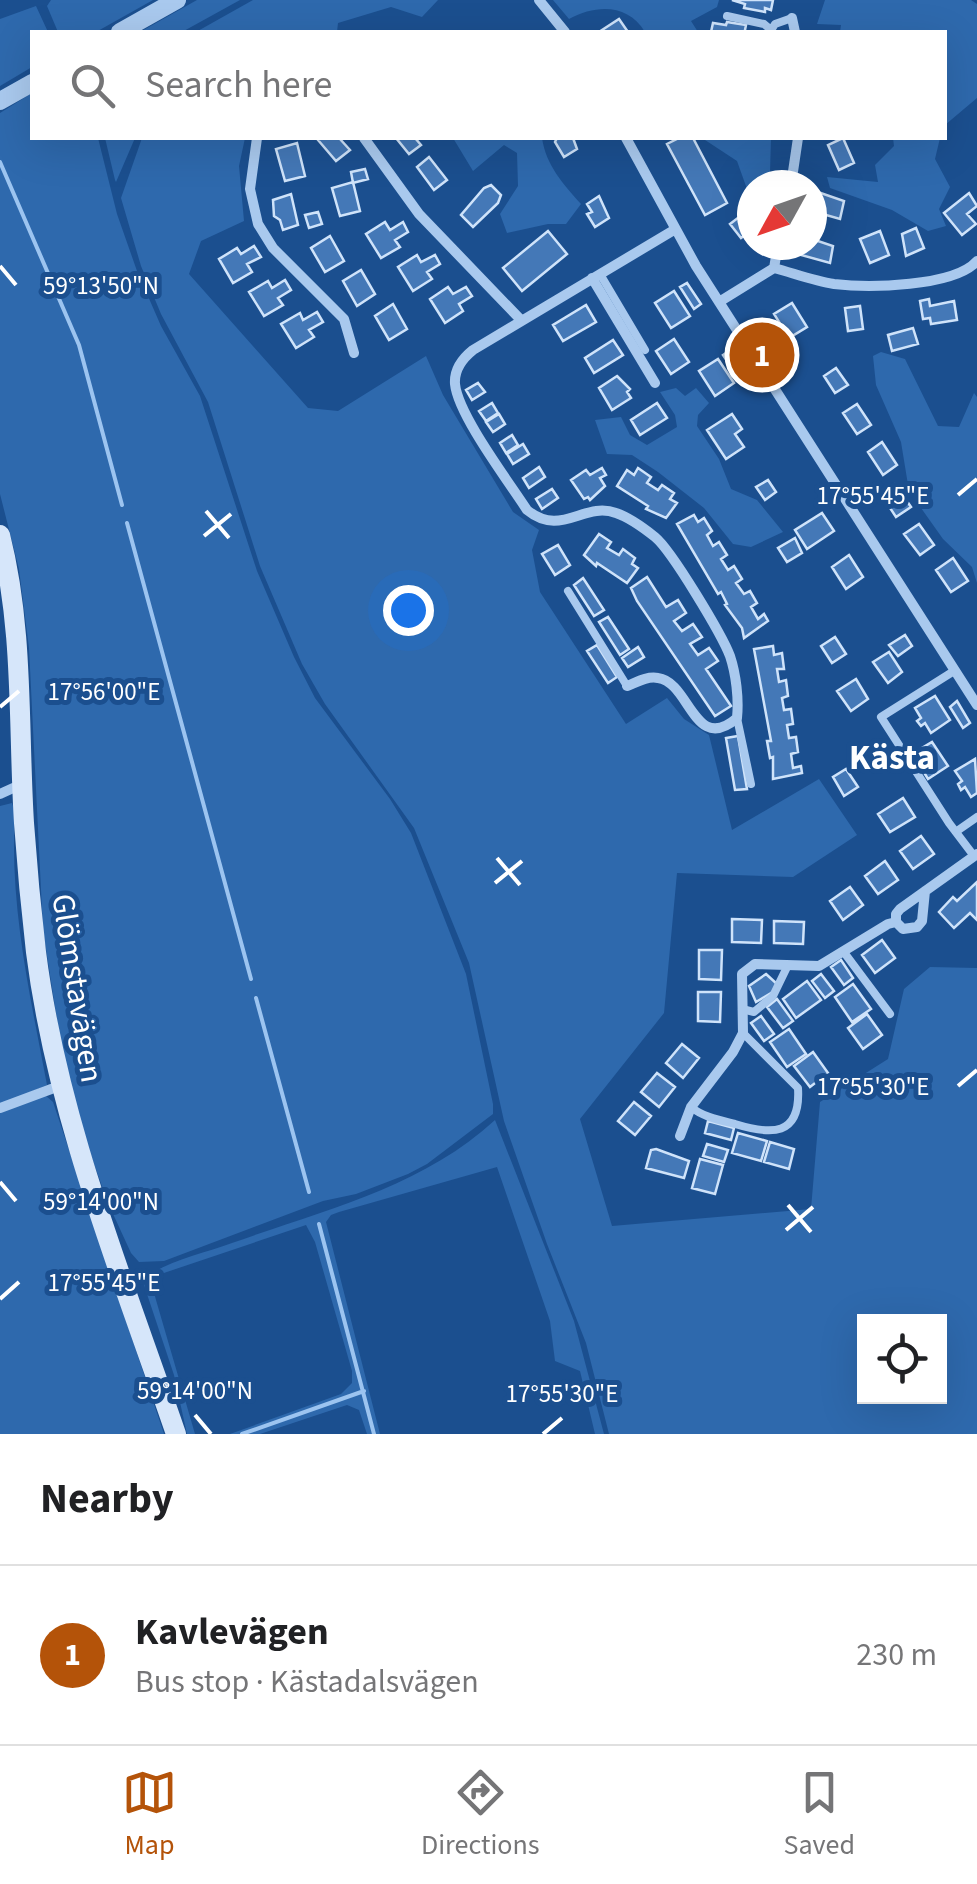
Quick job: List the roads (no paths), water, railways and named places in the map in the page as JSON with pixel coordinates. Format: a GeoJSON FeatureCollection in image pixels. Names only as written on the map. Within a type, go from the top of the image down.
{"type":"FeatureCollection","features":[{"type":"Feature","properties":{"kind":"main road","name":"Glömstavägen"},"geometry":{"type":"LineString","coordinates":[[0,535],[17,639],[36,954],[62,1085],[84,1164],[176,1434]]}},
{"type":"Feature","properties":{"kind":"street"},"geometry":{"type":"LineString","coordinates":[[124,30],[178,0]]}},
{"type":"Feature","properties":{"kind":"street"},"geometry":{"type":"LineString","coordinates":[[539,0],[563,30]]}},
{"type":"Feature","properties":{"kind":"street"},"geometry":{"type":"LineString","coordinates":[[792,18],[795,30]]}},
{"type":"Feature","properties":{"kind":"street"},"geometry":{"type":"LineString","coordinates":[[0,101],[30,83]]}},
{"type":"Feature","properties":{"kind":"street"},"geometry":{"type":"LineString","coordinates":[[256,140],[250,189],[258,224],[273,248],[344,319],[354,353]]}},
{"type":"Feature","properties":{"kind":"street"},"geometry":{"type":"LineString","coordinates":[[365,140],[419,214],[520,319]]}},
{"type":"Feature","properties":{"kind":"street"},"geometry":{"type":"LineString","coordinates":[[627,140],[674,230],[977,705]]}},
{"type":"Feature","properties":{"kind":"street"},"geometry":{"type":"LineString","coordinates":[[794,170],[798,140]]}},
{"type":"Feature","properties":{"kind":"street"},"geometry":{"type":"LineString","coordinates":[[627,686],[647,678],[660,678],[676,690],[697,720],[706,726],[721,726],[737,718],[727,650],[658,538],[618,513],[605,510],[556,522],[537,518],[527,510],[476,428],[458,397],[454,380],[467,354],[674,230]]}},
{"type":"Feature","properties":{"kind":"street"},"geometry":{"type":"LineString","coordinates":[[774,268],[775,260]]}},
{"type":"Feature","properties":{"kind":"street"},"geometry":{"type":"LineString","coordinates":[[719,302],[774,268],[830,284],[862,286],[911,282],[973,265],[976,282]]}},
{"type":"Feature","properties":{"kind":"street"},"geometry":{"type":"LineString","coordinates":[[596,276],[655,383]]}},
{"type":"Feature","properties":{"kind":"street"},"geometry":{"type":"LineString","coordinates":[[964,685],[977,676]]}},
{"type":"Feature","properties":{"kind":"street"},"geometry":{"type":"LineString","coordinates":[[0,794],[23,783]]}},
{"type":"Feature","properties":{"kind":"street"},"geometry":{"type":"LineString","coordinates":[[925,891],[922,921],[917,927],[903,929],[896,922],[900,909],[925,891],[976,855]]}},
{"type":"Feature","properties":{"kind":"street"},"geometry":{"type":"LineString","coordinates":[[680,1136],[690,1107],[733,1052],[743,1032],[742,974],[748,968],[754,964],[819,966],[896,922]]}},
{"type":"Feature","properties":{"kind":"street"},"geometry":{"type":"LineString","coordinates":[[0,1108],[62,1085]]}},
{"type":"Feature","properties":{"kind":"lane"},"geometry":{"type":"LineString","coordinates":[[727,16],[764,24],[769,30]]}},
{"type":"Feature","properties":{"kind":"lane"},"geometry":{"type":"LineString","coordinates":[[772,30],[792,18]]}},
{"type":"Feature","properties":{"kind":"lane"},"geometry":{"type":"LineString","coordinates":[[596,276],[645,350]]}},
{"type":"Feature","properties":{"kind":"lane"},"geometry":{"type":"LineString","coordinates":[[568,591],[627,686]]}},
{"type":"Feature","properties":{"kind":"lane"},"geometry":{"type":"LineString","coordinates":[[954,670],[880,718],[949,823],[976,855]]}},
{"type":"Feature","properties":{"kind":"lane"},"geometry":{"type":"LineString","coordinates":[[737,718],[751,784]]}},
{"type":"Feature","properties":{"kind":"lane"},"geometry":{"type":"LineString","coordinates":[[957,830],[977,817]]}},
{"type":"Feature","properties":{"kind":"lane"},"geometry":{"type":"LineString","coordinates":[[843,951],[890,1014]]}},
{"type":"Feature","properties":{"kind":"lane"},"geometry":{"type":"LineString","coordinates":[[742,1009],[754,1012],[774,996],[788,965]]}},
{"type":"Feature","properties":{"kind":"lane"},"geometry":{"type":"LineString","coordinates":[[690,1107],[700,1114],[759,1132],[776,1132],[788,1126],[796,1114],[798,1088],[743,1032]]}},
{"type":"Feature","properties":{"kind":"waterway"},"geometry":{"type":"LineString","coordinates":[[0,162],[79,345],[122,505]]}},
{"type":"Feature","properties":{"kind":"waterway"},"geometry":{"type":"LineString","coordinates":[[127,523],[251,979]]}},
{"type":"Feature","properties":{"kind":"waterway"},"geometry":{"type":"LineString","coordinates":[[256,998],[309,1192]]}},
{"type":"Feature","properties":{"kind":"waterway"},"geometry":{"type":"LineString","coordinates":[[319,1224],[374,1434]]}},
{"type":"Feature","properties":{"kind":"waterway"},"geometry":{"type":"LineString","coordinates":[[242,1434],[364,1391]]}},
{"type":"Feature","properties":{"kind":"place","name":"Kavlevägen"},"geometry":{"type":"Point","coordinates":[762,355]}},
{"type":"Feature","properties":{"kind":"district","name":"Kästa"},"geometry":{"type":"Point","coordinates":[892,757]}}]}
